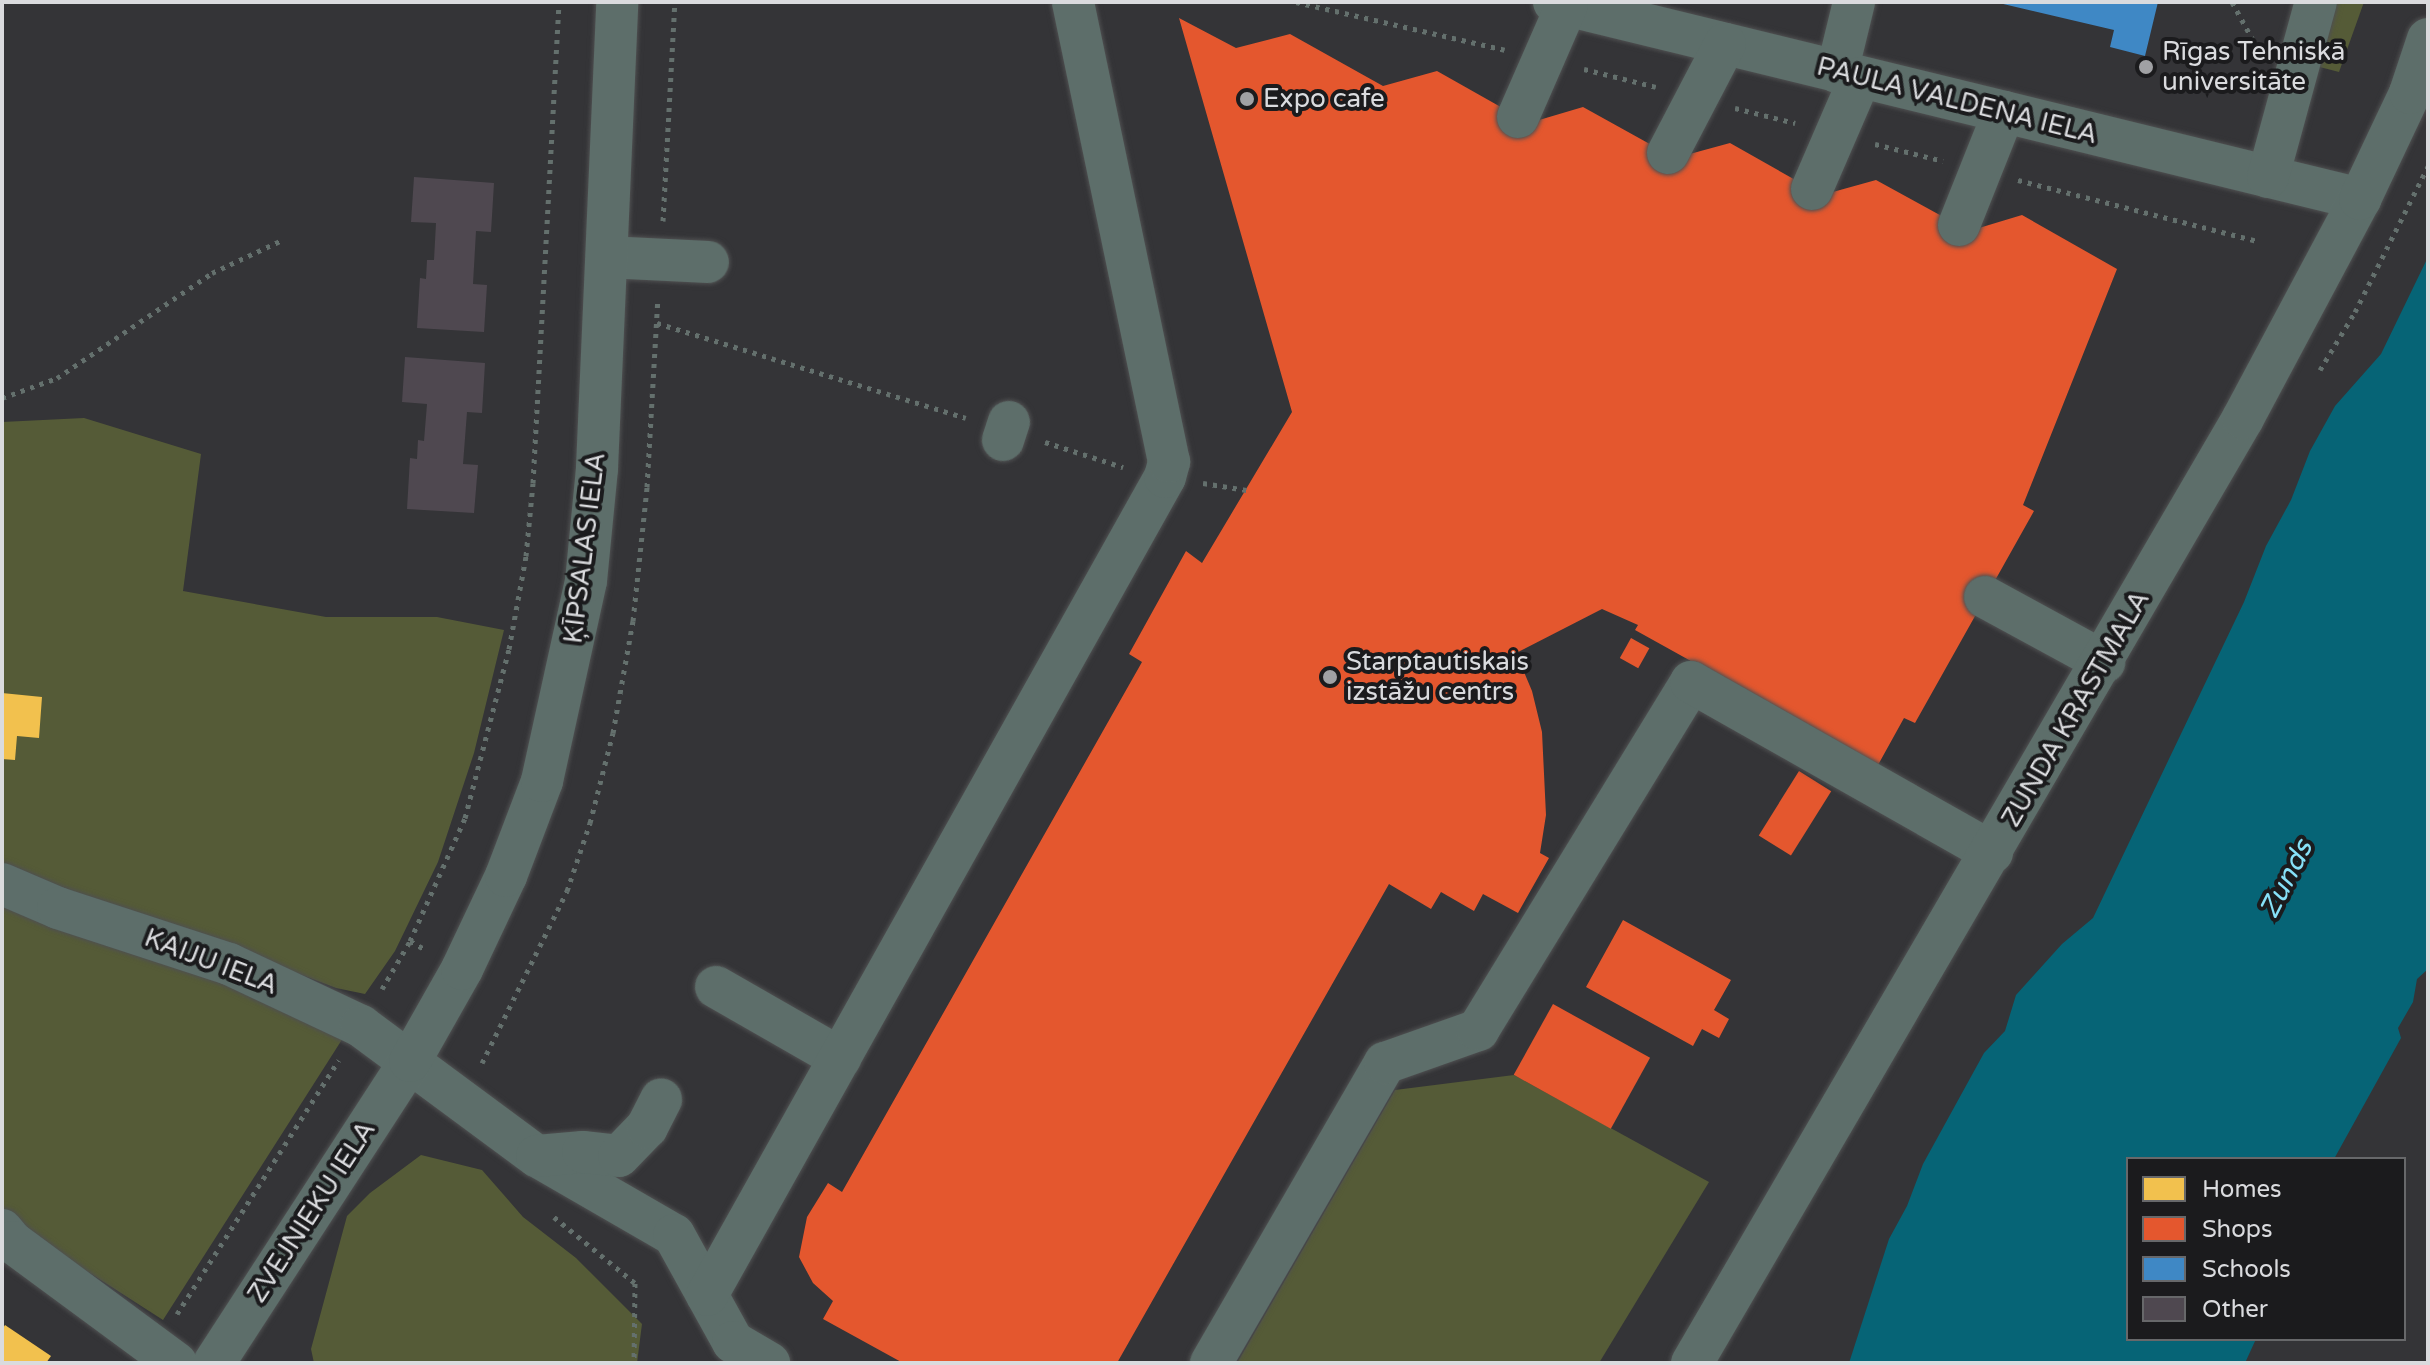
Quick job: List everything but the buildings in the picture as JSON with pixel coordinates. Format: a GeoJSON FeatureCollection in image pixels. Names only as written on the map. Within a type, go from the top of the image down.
{"type":"FeatureCollection","features":[{"type":"Feature","properties":{"kind":"street","name":"ĶĪPSALAS IELA"},"geometry":{"type":"LineString","coordinates":[[410,1061],[462,969],[506,876],[546,765],[586,581],[597,468],[617,2]]}},
{"type":"Feature","properties":{"kind":"street"},"geometry":{"type":"LineString","coordinates":[[707,1295],[1165,477],[1169,462],[1073,2]]}},
{"type":"Feature","properties":{"kind":"street"},"geometry":{"type":"LineString","coordinates":[[1812,189],[1838,135],[1849,75],[1854,2]]}},
{"type":"Feature","properties":{"kind":"street"},"geometry":{"type":"LineString","coordinates":[[2268,177],[2316,2]]}},
{"type":"Feature","properties":{"kind":"street"},"geometry":{"type":"LineString","coordinates":[[1518,117],[1544,59],[1560,4]]}},
{"type":"Feature","properties":{"kind":"street","name":"PAULA VALDENA IELA"},"geometry":{"type":"LineString","coordinates":[[1560,4],[2360,199]]}},
{"type":"Feature","properties":{"kind":"street","name":"ZUNDA KRASTMALA"},"geometry":{"type":"LineString","coordinates":[[1692,1363],[2104,662],[2243,418],[2360,199],[2410,93],[2428,39]]}},
{"type":"Feature","properties":{"kind":"street"},"geometry":{"type":"LineString","coordinates":[[1668,153],[1725,44]]}},
{"type":"Feature","properties":{"kind":"street"},"geometry":{"type":"LineString","coordinates":[[1959,225],[2004,112]]}},
{"type":"Feature","properties":{"kind":"street"},"geometry":{"type":"LineString","coordinates":[[607,257],[708,262]]}},
{"type":"Feature","properties":{"kind":"street"},"geometry":{"type":"LineString","coordinates":[[1985,597],[2104,662]]}},
{"type":"Feature","properties":{"kind":"street"},"geometry":{"type":"LineString","coordinates":[[1211,1363],[1385,1063],[1478,1030],[1691,682],[1992,852]]}},
{"type":"Feature","properties":{"kind":"street","name":"KAIJU IELA"},"geometry":{"type":"LineString","coordinates":[[2,884],[58,908],[229,964],[361,1026],[537,1156],[674,1235],[733,1342],[769,1363]]}},
{"type":"Feature","properties":{"kind":"street"},"geometry":{"type":"LineString","coordinates":[[716,987],[840,1058]]}},
{"type":"Feature","properties":{"kind":"street","name":"ZVEJNIEKU IELA"},"geometry":{"type":"LineString","coordinates":[[214,1363],[410,1061]]}},
{"type":"Feature","properties":{"kind":"street"},"geometry":{"type":"LineString","coordinates":[[537,1156],[583,1152],[619,1156],[647,1127],[661,1099]]}},
{"type":"Feature","properties":{"kind":"street"},"geometry":{"type":"LineString","coordinates":[[2,1230],[12,1242],[165,1356]]}},
{"type":"Feature","properties":{"kind":"path"},"geometry":{"type":"LineString","coordinates":[[165,1356],[410,941],[447,864],[483,759],[509,649],[526,556],[533,483],[559,2]]}},
{"type":"Feature","properties":{"kind":"path"},"geometry":{"type":"LineString","coordinates":[[1296,2],[1544,59],[2258,241]]}},
{"type":"Feature","properties":{"kind":"path"},"geometry":{"type":"LineString","coordinates":[[2232,2],[2245,28]]}},
{"type":"Feature","properties":{"kind":"path"},"geometry":{"type":"LineString","coordinates":[[2,398],[57,378],[212,273],[282,240]]}},
{"type":"Feature","properties":{"kind":"path"},"geometry":{"type":"LineString","coordinates":[[657,323],[1165,477],[1246,490]]}},
{"type":"Feature","properties":{"kind":"path"},"geometry":{"type":"LineString","coordinates":[[551,1215],[635,1283],[634,1363]]}},
{"type":"Feature","properties":{"kind":"green space"},"geometry":{"type":"Polygon","coordinates":[[[2329,2],[2364,2],[2339,72],[2312,65],[2329,2]]]}},
{"type":"Feature","properties":{"kind":"green space"},"geometry":{"type":"Polygon","coordinates":[[[84,418],[201,454],[183,591],[326,617],[437,617],[504,630],[474,753],[438,862],[395,951],[365,994],[336,988],[203,937],[2,869],[2,422],[84,418]]]}},
{"type":"Feature","properties":{"kind":"green space"},"geometry":{"type":"Polygon","coordinates":[[[2,907],[68,932],[228,979],[343,1038],[163,1320],[15,1225],[2,1206],[2,907]]]}},
{"type":"Feature","properties":{"kind":"green space"},"geometry":{"type":"Polygon","coordinates":[[[1514,1075],[1709,1182],[1599,1363],[1237,1363],[1395,1090],[1514,1075]]]}},
{"type":"Feature","properties":{"kind":"green space"},"geometry":{"type":"Polygon","coordinates":[[[421,1155],[482,1170],[523,1217],[576,1258],[642,1324],[637,1363],[314,1363],[311,1349],[347,1216],[370,1193],[421,1155]]]}},
{"type":"Feature","properties":{"kind":"water","name":"Zunds"},"geometry":{"type":"Polygon","coordinates":[[[2428,257],[2428,969],[2417,979],[2413,1002],[2398,1028],[2401,1038],[2335,1157],[2126,1157],[2126,1341],[2255,1341],[2245,1363],[1849,1363],[1889,1239],[1907,1206],[1923,1164],[1984,1053],[2005,1031],[2016,995],[2062,944],[2093,918],[2244,602],[2310,451],[2335,406],[2381,354],[2428,257]]]}},
{"type":"Feature","properties":{"kind":"place","name":"Rīgas Tehniskā universitāte"},"geometry":{"type":"Point","coordinates":[2146,67]}},
{"type":"Feature","properties":{"kind":"place","name":"Expo cafe"},"geometry":{"type":"Point","coordinates":[1247,99]}},
{"type":"Feature","properties":{"kind":"place","name":"Starptautiskais izstāžu centrs"},"geometry":{"type":"Point","coordinates":[1330,677]}}]}
